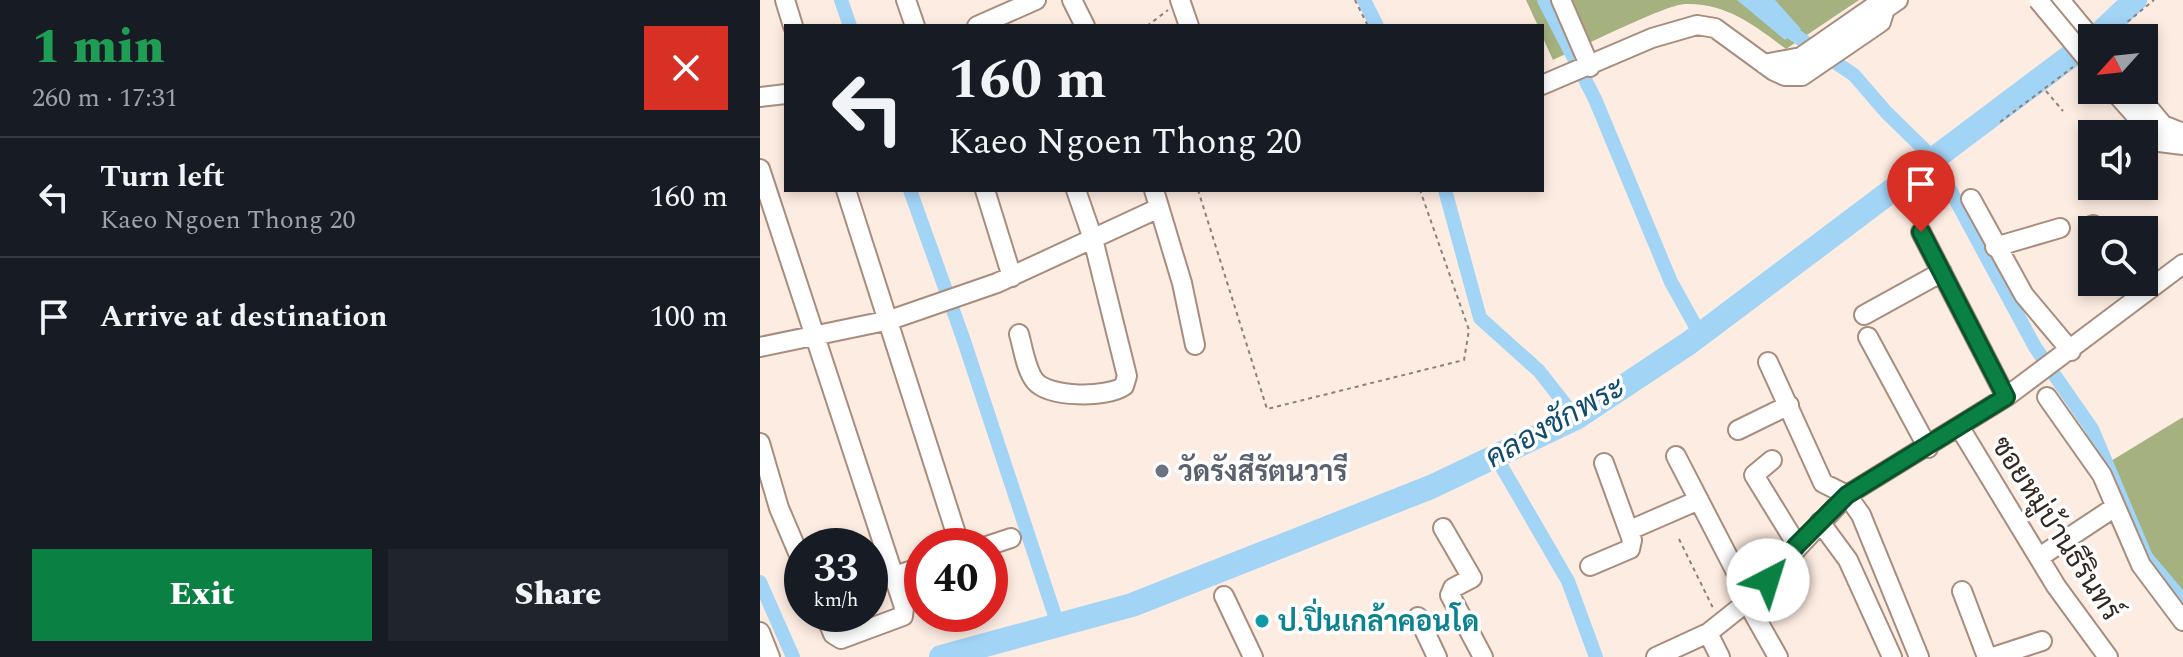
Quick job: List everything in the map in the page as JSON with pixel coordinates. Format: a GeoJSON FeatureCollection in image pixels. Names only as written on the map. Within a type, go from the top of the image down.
{"type":"FeatureCollection","features":[{"type":"Feature","properties":{"kind":"street"},"geometry":{"type":"LineString","coordinates":[[785,0],[792,24]]}},
{"type":"Feature","properties":{"kind":"street"},"geometry":{"type":"LineString","coordinates":[[906,0],[914,24]]}},
{"type":"Feature","properties":{"kind":"street"},"geometry":{"type":"LineString","coordinates":[[986,0],[989,23],[1036,0]]}},
{"type":"Feature","properties":{"kind":"street"},"geometry":{"type":"LineString","coordinates":[[1072,0],[1084,24]]}},
{"type":"Feature","properties":{"kind":"street"},"geometry":{"type":"LineString","coordinates":[[1561,0],[1590,67]]}},
{"type":"Feature","properties":{"kind":"street"},"geometry":{"type":"LineString","coordinates":[[2038,0],[2078,52]]}},
{"type":"Feature","properties":{"kind":"street"},"geometry":{"type":"LineString","coordinates":[[2060,0],[2080,24]]}},
{"type":"Feature","properties":{"kind":"street"},"geometry":{"type":"LineString","coordinates":[[1180,1],[1188,24]]}},
{"type":"Feature","properties":{"kind":"street"},"geometry":{"type":"LineString","coordinates":[[1544,84],[1652,38],[1697,25],[1715,28],[1777,67],[1802,76],[1881,12]]}},
{"type":"Feature","properties":{"kind":"street"},"geometry":{"type":"LineString","coordinates":[[760,97],[784,94]]}},
{"type":"Feature","properties":{"kind":"street"},"geometry":{"type":"LineString","coordinates":[[2129,104],[2146,120]]}},
{"type":"Feature","properties":{"kind":"street"},"geometry":{"type":"LineString","coordinates":[[2158,125],[2183,133]]}},
{"type":"Feature","properties":{"kind":"street"},"geometry":{"type":"LineString","coordinates":[[2158,140],[2183,145]]}},
{"type":"Feature","properties":{"kind":"street"},"geometry":{"type":"LineString","coordinates":[[760,169],[894,576],[903,616],[888,625]]}},
{"type":"Feature","properties":{"kind":"street"},"geometry":{"type":"LineString","coordinates":[[847,192],[954,528]]}},
{"type":"Feature","properties":{"kind":"street"},"geometry":{"type":"LineString","coordinates":[[986,192],[1012,277]]}},
{"type":"Feature","properties":{"kind":"street"},"geometry":{"type":"LineString","coordinates":[[1019,334],[1034,379],[1042,386],[1098,397],[1113,394],[1124,386],[1127,376],[1093,239],[1077,192]]}},
{"type":"Feature","properties":{"kind":"street"},"geometry":{"type":"LineString","coordinates":[[760,347],[890,320],[1012,277],[1093,239],[1157,199],[1182,283],[1195,345]]}},
{"type":"Feature","properties":{"kind":"street"},"geometry":{"type":"LineString","coordinates":[[1971,199],[2024,295],[2066,354]]}},
{"type":"Feature","properties":{"kind":"street"},"geometry":{"type":"LineString","coordinates":[[1995,247],[2060,228]]}},
{"type":"Feature","properties":{"kind":"street"},"geometry":{"type":"LineString","coordinates":[[1921,232],[2006,397]]}},
{"type":"Feature","properties":{"kind":"street"},"geometry":{"type":"LineString","coordinates":[[2158,278],[2183,264]]}},
{"type":"Feature","properties":{"kind":"street"},"geometry":{"type":"LineString","coordinates":[[1864,315],[1942,272]]}},
{"type":"Feature","properties":{"kind":"street"},"geometry":{"type":"LineString","coordinates":[[1656,657],[1714,628],[1748,600],[1847,495],[1928,448],[2006,397],[2066,354],[2133,296]]}},
{"type":"Feature","properties":{"kind":"street"},"geometry":{"type":"LineString","coordinates":[[1868,337],[1928,448]]}},
{"type":"Feature","properties":{"kind":"street"},"geometry":{"type":"LineString","coordinates":[[1768,362],[1823,483],[1847,495],[1861,515],[1919,657]]}},
{"type":"Feature","properties":{"kind":"street"},"geometry":{"type":"LineString","coordinates":[[2047,397],[2089,455],[2141,565],[2183,621]]}},
{"type":"Feature","properties":{"kind":"street"},"geometry":{"type":"LineString","coordinates":[[1738,430],[1789,405]]}},
{"type":"Feature","properties":{"kind":"street","name":"ซอยหมู่บ้านธีรินทร์"},"geometry":{"type":"LineString","coordinates":[[1960,428],[2041,556],[2056,586],[2108,657]]}},
{"type":"Feature","properties":{"kind":"street"},"geometry":{"type":"LineString","coordinates":[[760,443],[788,528]]}},
{"type":"Feature","properties":{"kind":"street"},"geometry":{"type":"LineString","coordinates":[[1676,456],[1778,657]]}},
{"type":"Feature","properties":{"kind":"street"},"geometry":{"type":"LineString","coordinates":[[1772,460],[1754,475],[1797,545]]}},
{"type":"Feature","properties":{"kind":"street"},"geometry":{"type":"LineString","coordinates":[[1590,566],[1630,549],[1630,530],[1604,463]]}},
{"type":"Feature","properties":{"kind":"street"},"geometry":{"type":"LineString","coordinates":[[1630,530],[1699,500]]}},
{"type":"Feature","properties":{"kind":"street"},"geometry":{"type":"LineString","coordinates":[[2041,556],[2115,507]]}},
{"type":"Feature","properties":{"kind":"street"},"geometry":{"type":"LineString","coordinates":[[1820,522],[1848,560],[1892,657]]}},
{"type":"Feature","properties":{"kind":"street"},"geometry":{"type":"LineString","coordinates":[[1443,528],[1472,578],[1453,588],[1450,595],[1483,657]]}},
{"type":"Feature","properties":{"kind":"street"},"geometry":{"type":"LineString","coordinates":[[894,576],[904,573]]}},
{"type":"Feature","properties":{"kind":"street"},"geometry":{"type":"LineString","coordinates":[[1962,591],[1987,657]]}},
{"type":"Feature","properties":{"kind":"street"},"geometry":{"type":"LineString","coordinates":[[1224,596],[1253,657]]}},
{"type":"Feature","properties":{"kind":"street"},"geometry":{"type":"LineString","coordinates":[[1418,617],[1437,657]]}},
{"type":"Feature","properties":{"kind":"street"},"geometry":{"type":"LineString","coordinates":[[1714,628],[1720,657]]}},
{"type":"Feature","properties":{"kind":"street"},"geometry":{"type":"LineString","coordinates":[[760,632],[770,657]]}},
{"type":"Feature","properties":{"kind":"street"},"geometry":{"type":"LineString","coordinates":[[832,632],[841,639],[864,632]]}},
{"type":"Feature","properties":{"kind":"street"},"geometry":{"type":"LineString","coordinates":[[1993,657],[2033,648]]}},
{"type":"Feature","properties":{"kind":"path"},"geometry":{"type":"LineString","coordinates":[[1355,0],[1367,24]]}},
{"type":"Feature","properties":{"kind":"path"},"geometry":{"type":"LineString","coordinates":[[2125,24],[2154,0]]}},
{"type":"Feature","properties":{"kind":"path"},"geometry":{"type":"LineString","coordinates":[[1150,24],[1180,1]]}},
{"type":"Feature","properties":{"kind":"path"},"geometry":{"type":"LineString","coordinates":[[2000,122],[2078,68]]}},
{"type":"Feature","properties":{"kind":"path"},"geometry":{"type":"LineString","coordinates":[[2045,90],[2063,111]]}},
{"type":"Feature","properties":{"kind":"path"},"geometry":{"type":"LineString","coordinates":[[1199,192],[1267,409],[1464,360],[1469,330],[1421,192]]}},
{"type":"Feature","properties":{"kind":"path"},"geometry":{"type":"LineString","coordinates":[[1679,539],[1714,628]]}},
{"type":"Feature","properties":{"kind":"green space"},"geometry":{"type":"Polygon","coordinates":[[[1526,0],[1859,0],[1786,49],[1739,17],[1700,4],[1674,6],[1553,60],[1544,40],[1544,24],[1537,24],[1526,0]]]}},
{"type":"Feature","properties":{"kind":"green space"},"geometry":{"type":"Polygon","coordinates":[[[2183,417],[2183,593],[2151,555],[2111,461],[2183,417]]]}},
{"type":"Feature","properties":{"kind":"water"},"geometry":{"type":"Polygon","coordinates":[[[1737,0],[1775,0],[1801,29],[1785,40],[1737,0]]]}},
{"type":"Feature","properties":{"kind":"waterway"},"geometry":{"type":"LineString","coordinates":[[841,0],[849,24]]}},
{"type":"Feature","properties":{"kind":"waterway"},"geometry":{"type":"LineString","coordinates":[[1364,0],[1376,24]]}},
{"type":"Feature","properties":{"kind":"waterway"},"geometry":{"type":"LineString","coordinates":[[1544,0],[1595,99],[1671,282],[1700,334]]}},
{"type":"Feature","properties":{"kind":"waterway","name":"คลองชักพระ"},"geometry":{"type":"LineString","coordinates":[[2110,24],[2135,0]]}},
{"type":"Feature","properties":{"kind":"waterway"},"geometry":{"type":"LineString","coordinates":[[1780,25],[1854,75],[1933,158],[2035,347],[2092,429],[2146,557],[2183,601]]}},
{"type":"Feature","properties":{"kind":"waterway","name":"คลองชักพระ"},"geometry":{"type":"LineString","coordinates":[[941,657],[1132,605],[1431,487],[1576,418],[1689,343],[2078,51]]}},
{"type":"Feature","properties":{"kind":"waterway"},"geometry":{"type":"LineString","coordinates":[[911,192],[963,338],[1058,625]]}},
{"type":"Feature","properties":{"kind":"waterway"},"geometry":{"type":"LineString","coordinates":[[1446,192],[1480,318],[1539,371],[1576,418]]}},
{"type":"Feature","properties":{"kind":"waterway"},"geometry":{"type":"LineString","coordinates":[[1496,457],[1568,581],[1596,657]]}},
{"type":"Feature","properties":{"kind":"waterway"},"geometry":{"type":"LineString","coordinates":[[760,582],[793,657]]}},
{"type":"Feature","properties":{"kind":"place","name":"วัดรังสีรัตนวารี"},"geometry":{"type":"Point","coordinates":[1162,471]}},
{"type":"Feature","properties":{"kind":"place","name":"ป.ปิ่นเกล้าคอนโด"},"geometry":{"type":"Point","coordinates":[1262,621]}},
{"type":"Feature","properties":{"kind":"route"},"geometry":{"type":"LineString","coordinates":[[1768,580],[1797,545],[1847,495],[1928,448],[2006,397],[1921,232]]}}]}
